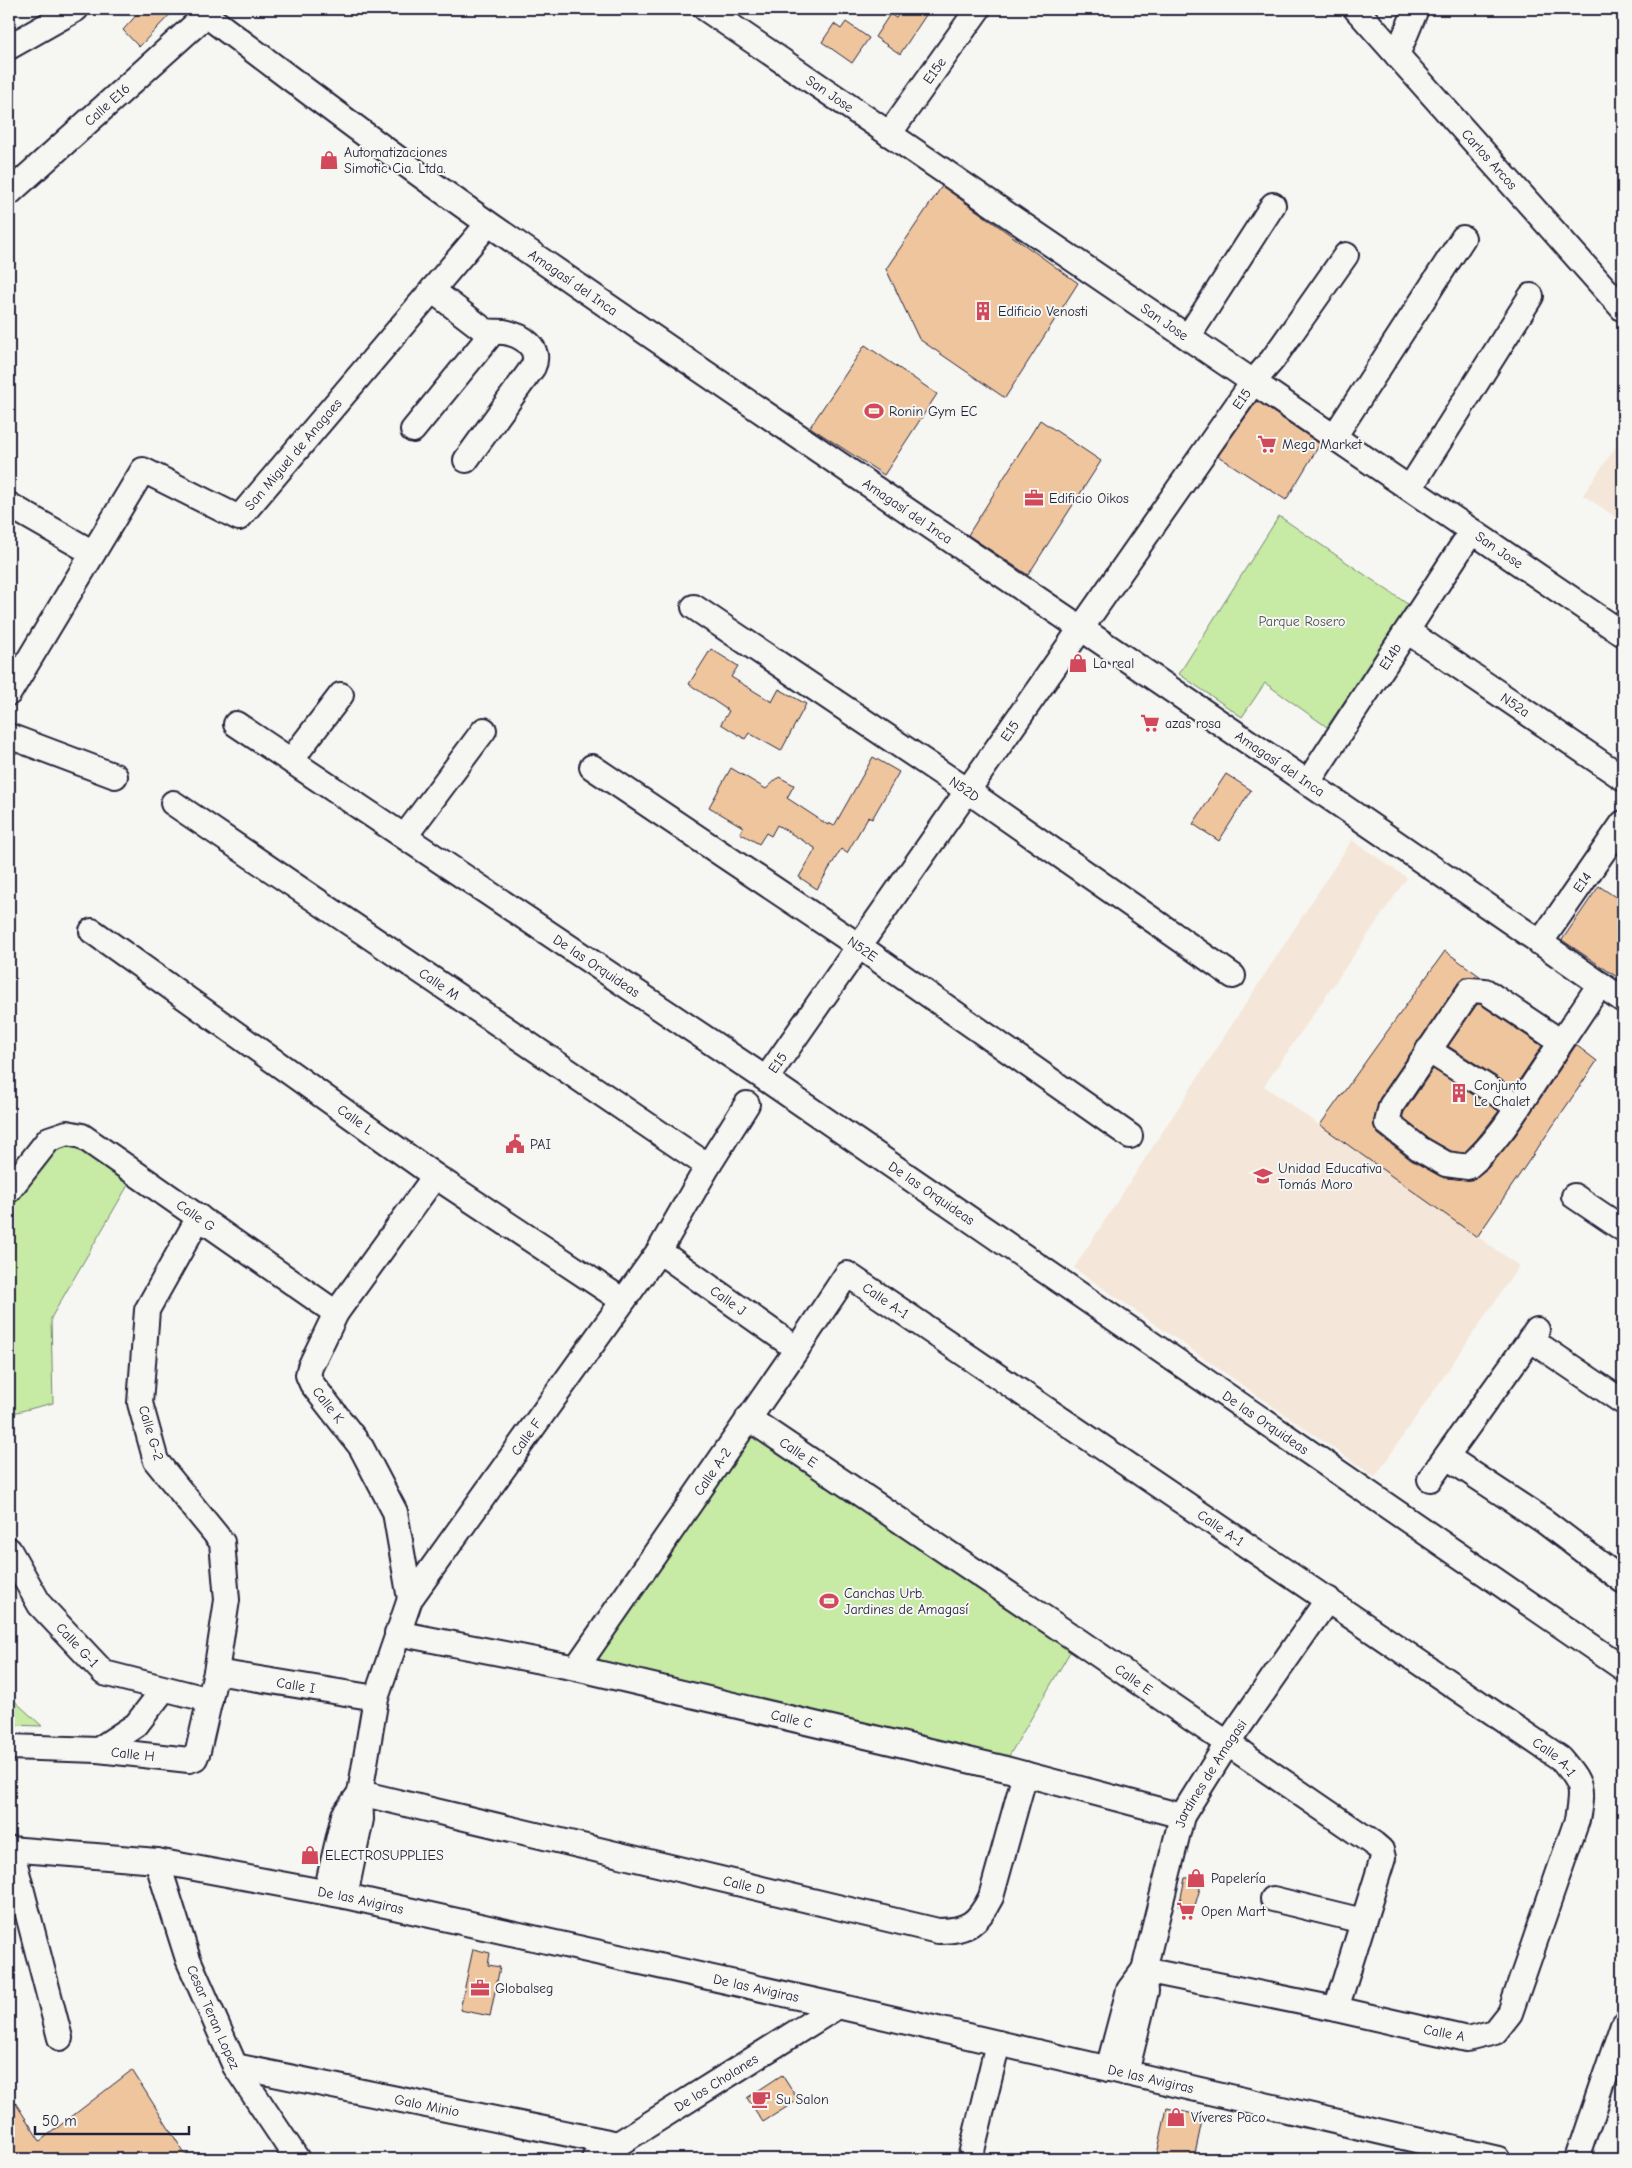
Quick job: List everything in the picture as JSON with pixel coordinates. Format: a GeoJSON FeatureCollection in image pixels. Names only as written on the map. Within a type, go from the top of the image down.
{"type":"FeatureCollection","features":[{"type":"Feature","properties":{"kind":"street"},"geometry":{"type":"LineString","coordinates":[[9,48],[76,9]]}},
{"type":"Feature","properties":{"kind":"street","name":"San Jose"},"geometry":{"type":"LineString","coordinates":[[706,9],[1623,634]]}},
{"type":"Feature","properties":{"kind":"street","name":"E15e"},"geometry":{"type":"LineString","coordinates":[[889,134],[978,9]]}},
{"type":"Feature","properties":{"kind":"street","name":"Carlos Arcos"},"geometry":{"type":"LineString","coordinates":[[1356,9],[1623,309]]}},
{"type":"Feature","properties":{"kind":"street"},"geometry":{"type":"LineString","coordinates":[[1397,55],[1416,9]]}},
{"type":"Feature","properties":{"kind":"street","name":"Calle E16"},"geometry":{"type":"LineString","coordinates":[[9,193],[205,12]]}},
{"type":"Feature","properties":{"kind":"street","name":"Amagasí del Inca"},"geometry":{"type":"LineString","coordinates":[[205,12],[488,224],[1308,782],[1623,1000]]}},
{"type":"Feature","properties":{"kind":"street"},"geometry":{"type":"LineString","coordinates":[[1188,337],[1273,205]]}},
{"type":"Feature","properties":{"kind":"street","name":"San Miguel de Anagaes"},"geometry":{"type":"LineString","coordinates":[[9,693],[143,470],[239,518],[488,224]]}},
{"type":"Feature","properties":{"kind":"street"},"geometry":{"type":"LineString","coordinates":[[1334,436],[1463,238]]}},
{"type":"Feature","properties":{"kind":"street","name":"E15"},"geometry":{"type":"LineString","coordinates":[[766,1079],[1080,628],[1254,381],[1273,360],[1346,255]]}},
{"type":"Feature","properties":{"kind":"street"},"geometry":{"type":"LineString","coordinates":[[432,290],[484,330],[516,336],[532,346],[536,352],[536,360],[466,460]]}},
{"type":"Feature","properties":{"kind":"street"},"geometry":{"type":"LineString","coordinates":[[1410,488],[1531,296]]}},
{"type":"Feature","properties":{"kind":"street"},"geometry":{"type":"LineString","coordinates":[[413,430],[492,333]]}},
{"type":"Feature","properties":{"kind":"street"},"geometry":{"type":"LineString","coordinates":[[9,505],[93,553]]}},
{"type":"Feature","properties":{"kind":"street","name":"E14b"},"geometry":{"type":"LineString","coordinates":[[1308,782],[1472,531]]}},
{"type":"Feature","properties":{"kind":"street","name":"N52D"},"geometry":{"type":"LineString","coordinates":[[694,607],[968,791],[1233,976]]}},
{"type":"Feature","properties":{"kind":"street","name":"N52a"},"geometry":{"type":"LineString","coordinates":[[1407,631],[1623,778]]}},
{"type":"Feature","properties":{"kind":"street"},"geometry":{"type":"LineString","coordinates":[[292,761],[301,746],[341,695]]}},
{"type":"Feature","properties":{"kind":"street","name":"De las Orquideas"},"geometry":{"type":"LineString","coordinates":[[236,724],[766,1079],[1623,1668]]}},
{"type":"Feature","properties":{"kind":"street"},"geometry":{"type":"LineString","coordinates":[[405,836],[484,730]]}},
{"type":"Feature","properties":{"kind":"street"},"geometry":{"type":"LineString","coordinates":[[9,736],[115,776]]}},
{"type":"Feature","properties":{"kind":"street","name":"N52E"},"geometry":{"type":"LineString","coordinates":[[592,767],[858,946],[1130,1136]]}},
{"type":"Feature","properties":{"kind":"street","name":"Calle M"},"geometry":{"type":"LineString","coordinates":[[173,803],[708,1166]]}},
{"type":"Feature","properties":{"kind":"street","name":"E14"},"geometry":{"type":"LineString","coordinates":[[1540,943],[1623,823]]}},
{"type":"Feature","properties":{"kind":"street","name":"Calle L"},"geometry":{"type":"LineString","coordinates":[[92,931],[435,1176],[622,1300]]}},
{"type":"Feature","properties":{"kind":"street"},"geometry":{"type":"LineString","coordinates":[[1561,1042],[1485,991],[1470,990],[1391,1106],[1387,1122],[1420,1149],[1446,1164],[1468,1167],[1477,1160],[1518,1107],[1600,984]]}},
{"type":"Feature","properties":{"kind":"street"},"geometry":{"type":"LineString","coordinates":[[1428,1050],[1518,1107]]}},
{"type":"Feature","properties":{"kind":"street","name":"Calle F"},"geometry":{"type":"LineString","coordinates":[[336,1894],[362,1819],[360,1793],[376,1698],[410,1598],[659,1251],[708,1166],[747,1104]]}},
{"type":"Feature","properties":{"kind":"street","name":"Calle G"},"geometry":{"type":"LineString","coordinates":[[9,1190],[49,1139],[67,1132],[82,1136],[336,1313]]}},
{"type":"Feature","properties":{"kind":"street","name":"Calle K"},"geometry":{"type":"LineString","coordinates":[[410,1598],[395,1512],[361,1447],[312,1384],[308,1376],[310,1366],[336,1313],[435,1176]]}},
{"type":"Feature","properties":{"kind":"street"},"geometry":{"type":"LineString","coordinates":[[1574,1196],[1623,1230]]}},
{"type":"Feature","properties":{"kind":"street","name":"Calle G-2"},"geometry":{"type":"LineString","coordinates":[[200,1217],[147,1310],[140,1403],[156,1461],[222,1542],[227,1600],[210,1700]]}},
{"type":"Feature","properties":{"kind":"street","name":"Calle J"},"geometry":{"type":"LineString","coordinates":[[659,1251],[798,1349]]}},
{"type":"Feature","properties":{"kind":"street","name":"Calle A-2"},"geometry":{"type":"LineString","coordinates":[[576,1668],[748,1418],[798,1349],[847,1274]]}},
{"type":"Feature","properties":{"kind":"street","name":"Calle A-1"},"geometry":{"type":"LineString","coordinates":[[847,1274],[1560,1758],[1574,1775],[1582,1794]]}},
{"type":"Feature","properties":{"kind":"street"},"geometry":{"type":"LineString","coordinates":[[1430,1479],[1533,1335],[1623,1402]]}},
{"type":"Feature","properties":{"kind":"street","name":"Calle E"},"geometry":{"type":"LineString","coordinates":[[748,1418],[1077,1640],[1381,1850],[1383,1858],[1336,2009]]}},
{"type":"Feature","properties":{"kind":"street"},"geometry":{"type":"LineString","coordinates":[[1447,1457],[1544,1521],[1623,1581]]}},
{"type":"Feature","properties":{"kind":"street","name":"Calle G-1"},"geometry":{"type":"LineString","coordinates":[[9,1550],[40,1605],[104,1672],[210,1700]]}},
{"type":"Feature","properties":{"kind":"street","name":"Jardines de Amagasi"},"geometry":{"type":"LineString","coordinates":[[1117,2071],[1128,1990],[1144,1970],[1182,1816],[1227,1744],[1328,1599]]}},
{"type":"Feature","properties":{"kind":"street","name":"Calle C"},"geometry":{"type":"LineString","coordinates":[[397,1633],[576,1668],[1025,1774],[1182,1816]]}},
{"type":"Feature","properties":{"kind":"street","name":"Calle I"},"geometry":{"type":"LineString","coordinates":[[216,1672],[376,1698]]}},
{"type":"Feature","properties":{"kind":"street"},"geometry":{"type":"LineString","coordinates":[[98,1750],[136,1725],[164,1688]]}},
{"type":"Feature","properties":{"kind":"street","name":"Calle H"},"geometry":{"type":"LineString","coordinates":[[9,1747],[98,1750],[189,1760],[195,1758],[210,1700]]}},
{"type":"Feature","properties":{"kind":"street","name":"Calle D"},"geometry":{"type":"LineString","coordinates":[[360,1793],[938,1931],[952,1931],[972,1924],[982,1915],[992,1897],[1025,1774]]}},
{"type":"Feature","properties":{"kind":"street","name":"Calle A"},"geometry":{"type":"LineString","coordinates":[[1144,1970],[1336,2009],[1467,2039],[1495,2032],[1510,2013],[1576,1820],[1582,1794]]}},
{"type":"Feature","properties":{"kind":"street"},"geometry":{"type":"LineString","coordinates":[[10,1849],[60,2038]]}},
{"type":"Feature","properties":{"kind":"street","name":"De las Avigiras"},"geometry":{"type":"LineString","coordinates":[[10,1849],[157,1860],[336,1894],[838,2006],[1498,2159]]}},
{"type":"Feature","properties":{"kind":"street","name":"Cesar Teran Lopez"},"geometry":{"type":"LineString","coordinates":[[157,1860],[188,1959],[235,2066],[298,2159]]}},
{"type":"Feature","properties":{"kind":"street"},"geometry":{"type":"LineString","coordinates":[[1273,1898],[1363,1921]]}},
{"type":"Feature","properties":{"kind":"street","name":"De los Cholanes"},"geometry":{"type":"LineString","coordinates":[[594,2159],[838,2006]]}},
{"type":"Feature","properties":{"kind":"street"},"geometry":{"type":"LineString","coordinates":[[1577,2159],[1623,2024]]}},
{"type":"Feature","properties":{"kind":"street"},"geometry":{"type":"LineString","coordinates":[[970,2159],[998,2043]]}},
{"type":"Feature","properties":{"kind":"street","name":"Galo Minio"},"geometry":{"type":"LineString","coordinates":[[235,2066],[618,2144]]}},
{"type":"Feature","properties":{"kind":"shaded area"},"geometry":{"type":"Polygon","coordinates":[[[1623,436],[1623,522],[1583,495],[1623,436]]]}},
{"type":"Feature","properties":{"kind":"shaded area","name":"Unidad Educativa Tomás Moro"},"geometry":{"type":"Polygon","coordinates":[[[1352,840],[1407,878],[1264,1086],[1519,1266],[1375,1477],[1074,1268],[1352,840]]]}},
{"type":"Feature","properties":{"kind":"green space","name":"Parque Rosero"},"geometry":{"type":"Polygon","coordinates":[[[1279,516],[1409,605],[1327,727],[1265,683],[1242,717],[1179,674],[1279,516]]]}},
{"type":"Feature","properties":{"kind":"green space"},"geometry":{"type":"Polygon","coordinates":[[[79,1136],[135,1173],[51,1318],[53,1403],[9,1414],[9,1176],[79,1136]]]}},
{"type":"Feature","properties":{"kind":"green space"},"geometry":{"type":"Polygon","coordinates":[[[748,1418],[1077,1640],[1002,1768],[576,1668],[748,1418]]]}},
{"type":"Feature","properties":{"kind":"green space"},"geometry":{"type":"Polygon","coordinates":[[[9,1696],[42,1726],[9,1725],[9,1696]]]}},
{"type":"Feature","properties":{"kind":"building"},"geometry":{"type":"Polygon","coordinates":[[[142,9],[175,9],[139,47],[123,30],[142,9]]]}},
{"type":"Feature","properties":{"kind":"building"},"geometry":{"type":"Polygon","coordinates":[[[903,9],[930,9],[900,54],[875,37],[890,14],[896,18],[903,9]]]}},
{"type":"Feature","properties":{"kind":"building"},"geometry":{"type":"Polygon","coordinates":[[[846,22],[869,38],[852,63],[822,42],[834,24],[841,29],[846,22]]]}},
{"type":"Feature","properties":{"kind":"building","name":"Edificio Venosti"},"geometry":{"type":"Polygon","coordinates":[[[942,186],[1078,283],[1005,398],[919,339],[886,269],[942,186]]]}},
{"type":"Feature","properties":{"kind":"building","name":"Ronin Gym EC"},"geometry":{"type":"Polygon","coordinates":[[[865,345],[937,394],[884,475],[810,427],[865,345]]]}},
{"type":"Feature","properties":{"kind":"building","name":"Mega Market"},"geometry":{"type":"Polygon","coordinates":[[[1257,401],[1320,444],[1286,500],[1218,456],[1257,401]]]}},
{"type":"Feature","properties":{"kind":"building","name":"Edificio Oikos"},"geometry":{"type":"Polygon","coordinates":[[[1040,420],[1101,461],[1028,575],[968,535],[1040,420]]]}},
{"type":"Feature","properties":{"kind":"building"},"geometry":{"type":"Polygon","coordinates":[[[711,649],[738,666],[731,677],[772,702],[779,689],[806,704],[781,751],[749,733],[745,739],[721,724],[729,711],[689,684],[711,649]]]}},
{"type":"Feature","properties":{"kind":"building"},"geometry":{"type":"Polygon","coordinates":[[[873,757],[899,772],[872,819],[868,817],[847,853],[841,849],[817,889],[799,877],[815,848],[777,825],[771,836],[766,833],[759,844],[740,833],[743,827],[709,807],[731,768],[766,789],[779,777],[794,785],[787,798],[828,825],[829,823],[834,826],[873,757]]]}},
{"type":"Feature","properties":{"kind":"building"},"geometry":{"type":"Polygon","coordinates":[[[1226,774],[1251,790],[1219,841],[1193,824],[1226,774]]]}},
{"type":"Feature","properties":{"kind":"building"},"geometry":{"type":"Polygon","coordinates":[[[1599,886],[1623,902],[1623,981],[1562,940],[1599,886]]]}},
{"type":"Feature","properties":{"kind":"building"},"geometry":{"type":"Polygon","coordinates":[[[1445,951],[1481,977],[1464,977],[1459,982],[1380,1098],[1374,1120],[1374,1127],[1378,1134],[1411,1160],[1444,1178],[1472,1180],[1488,1168],[1515,1136],[1576,1045],[1597,1061],[1477,1237],[1320,1125],[1445,951]]]}},
{"type":"Feature","properties":{"kind":"building"},"geometry":{"type":"Polygon","coordinates":[[[1477,1004],[1480,1004],[1542,1046],[1514,1088],[1448,1046],[1477,1004]]]}},
{"type":"Feature","properties":{"kind":"building"},"geometry":{"type":"Polygon","coordinates":[[[1433,1069],[1499,1111],[1464,1153],[1451,1151],[1428,1138],[1402,1118],[1404,1112],[1433,1069]]]}},
{"type":"Feature","properties":{"kind":"building"},"geometry":{"type":"Polygon","coordinates":[[[1185,1878],[1203,1878],[1194,1909],[1179,1906],[1185,1878]]]}},
{"type":"Feature","properties":{"kind":"building","name":"Globalseg"},"geometry":{"type":"Polygon","coordinates":[[[473,1949],[490,1953],[488,1965],[500,1967],[490,2016],[460,2010],[473,1949]]]}},
{"type":"Feature","properties":{"kind":"building"},"geometry":{"type":"Polygon","coordinates":[[[132,2070],[188,2159],[9,2159],[9,2093],[40,2141],[132,2070]]]}},
{"type":"Feature","properties":{"kind":"building"},"geometry":{"type":"Polygon","coordinates":[[[782,2075],[798,2100],[763,2122],[747,2098],[782,2075]]]}},
{"type":"Feature","properties":{"kind":"building"},"geometry":{"type":"Polygon","coordinates":[[[1167,2108],[1203,2116],[1194,2159],[1156,2159],[1167,2108]]]}},
{"type":"Feature","properties":{"kind":"place","name":"Automatizaciones Simotic Cia. Ltda."},"geometry":{"type":"Point","coordinates":[329,160]}},
{"type":"Feature","properties":{"kind":"place","name":"Edificio Venosti"},"geometry":{"type":"Point","coordinates":[983,311]}},
{"type":"Feature","properties":{"kind":"place","name":"Ronin Gym EC"},"geometry":{"type":"Point","coordinates":[874,411]}},
{"type":"Feature","properties":{"kind":"place","name":"Mega Market"},"geometry":{"type":"Point","coordinates":[1267,444]}},
{"type":"Feature","properties":{"kind":"place","name":"Edificio Oikos"},"geometry":{"type":"Point","coordinates":[1034,498]}},
{"type":"Feature","properties":{"kind":"place","name":"La real"},"geometry":{"type":"Point","coordinates":[1078,663]}},
{"type":"Feature","properties":{"kind":"place","name":"azas rosa"},"geometry":{"type":"Point","coordinates":[1150,723]}},
{"type":"Feature","properties":{"kind":"place","name":"Conjunto Le Chalet"},"geometry":{"type":"Point","coordinates":[1459,1093]}},
{"type":"Feature","properties":{"kind":"place","name":"PAI"},"geometry":{"type":"Point","coordinates":[515,1144]}},
{"type":"Feature","properties":{"kind":"place","name":"Unidad Educativa Tomás Moro"},"geometry":{"type":"Point","coordinates":[1263,1176]}},
{"type":"Feature","properties":{"kind":"place","name":"Canchas Urb. Jardines de Amagasí"},"geometry":{"type":"Point","coordinates":[829,1601]}},
{"type":"Feature","properties":{"kind":"place","name":"ELECTROSUPPLIES"},"geometry":{"type":"Point","coordinates":[310,1855]}},
{"type":"Feature","properties":{"kind":"place","name":"Papelería"},"geometry":{"type":"Point","coordinates":[1196,1878]}},
{"type":"Feature","properties":{"kind":"place","name":"Open Mart"},"geometry":{"type":"Point","coordinates":[1186,1911]}},
{"type":"Feature","properties":{"kind":"place","name":"Globalseg"},"geometry":{"type":"Point","coordinates":[480,1988]}},
{"type":"Feature","properties":{"kind":"place","name":"Su Salon"},"geometry":{"type":"Point","coordinates":[761,2099]}},
{"type":"Feature","properties":{"kind":"place","name":"Víveres Paco"},"geometry":{"type":"Point","coordinates":[1176,2117]}}]}
